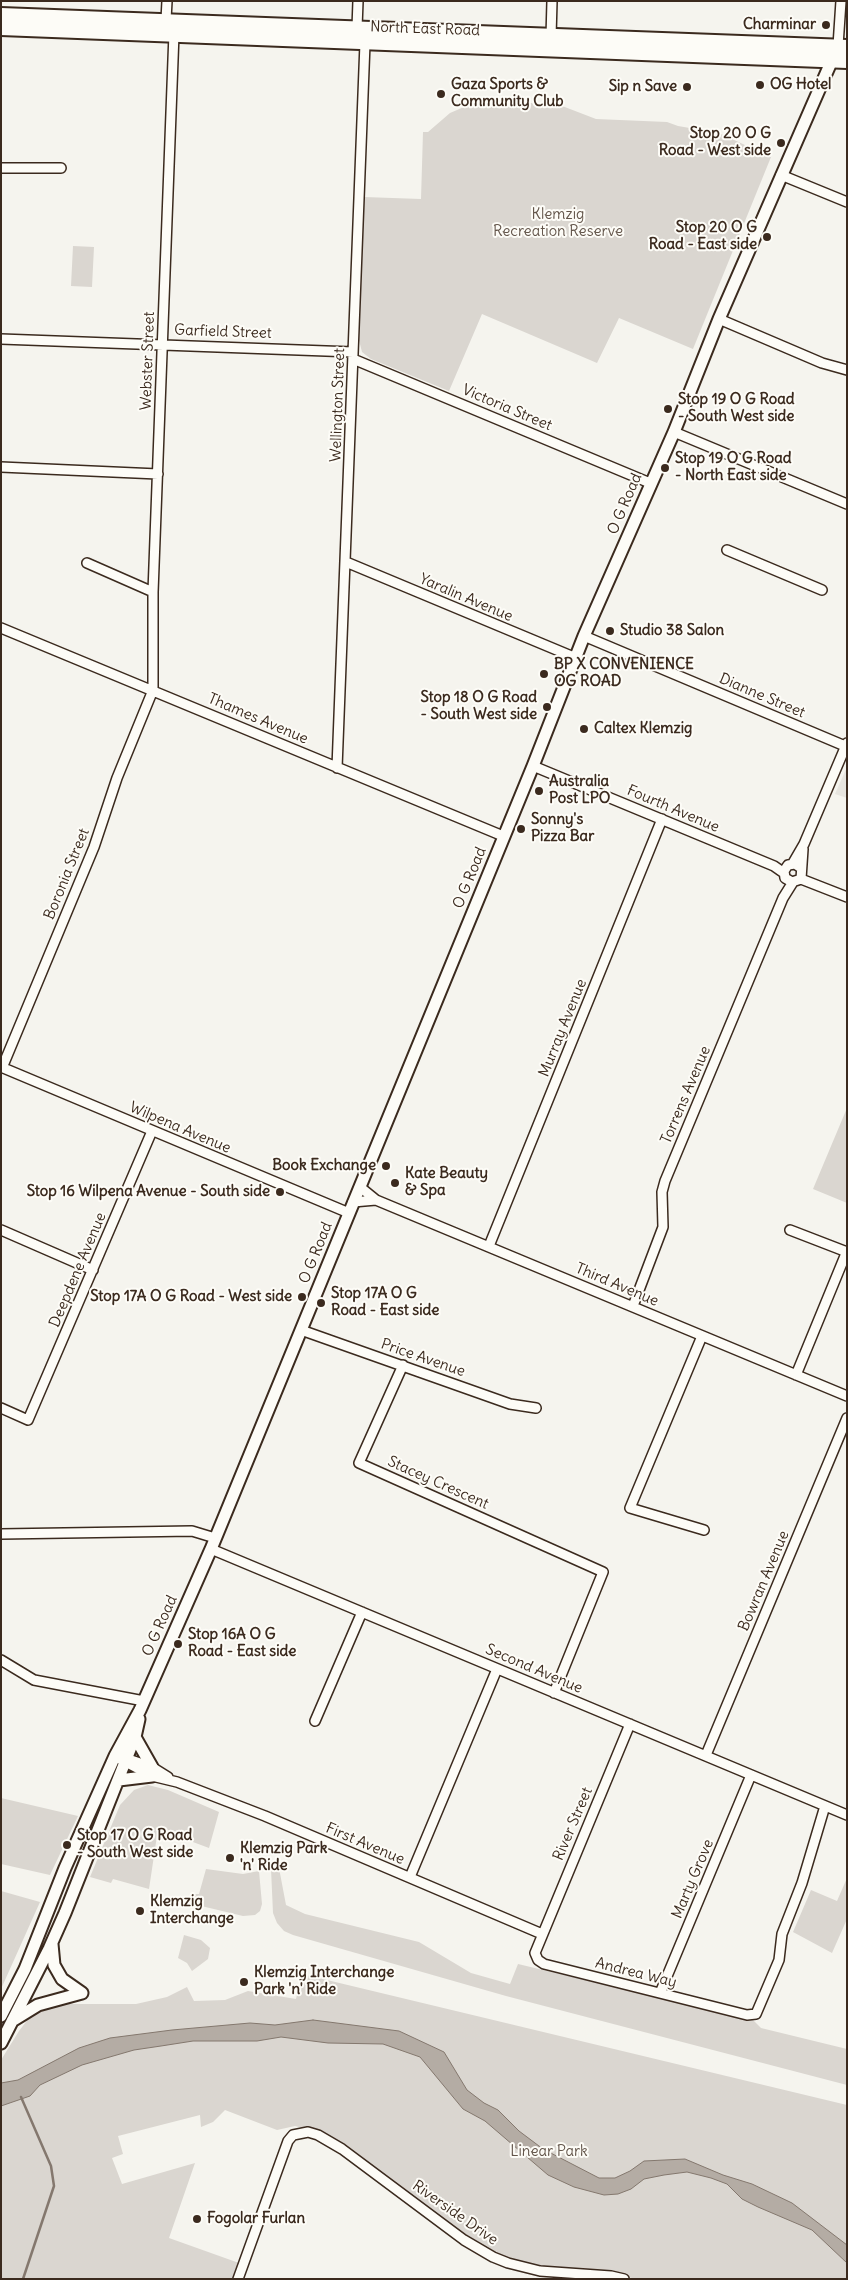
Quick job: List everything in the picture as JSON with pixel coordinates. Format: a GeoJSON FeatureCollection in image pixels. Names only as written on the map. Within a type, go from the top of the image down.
{"type":"FeatureCollection","features":[{"type":"Feature","properties":{"kind":"highway","name":"North East Road"},"geometry":{"type":"LineString","coordinates":[[1,15],[357,28],[550,44],[847,61]]}},
{"type":"Feature","properties":{"kind":"highway"},"geometry":{"type":"LineString","coordinates":[[166,20],[174,33]]}},
{"type":"Feature","properties":{"kind":"highway","name":"North East Road"},"geometry":{"type":"LineString","coordinates":[[1,28],[174,33],[366,43],[842,46]]}},
{"type":"Feature","properties":{"kind":"highway"},"geometry":{"type":"LineString","coordinates":[[357,28],[366,43]]}},
{"type":"Feature","properties":{"kind":"highway"},"geometry":{"type":"LineString","coordinates":[[832,60],[842,46]]}},
{"type":"Feature","properties":{"kind":"main road","name":"O G Road"},"geometry":{"type":"LineString","coordinates":[[1,2016],[21,1977],[65,1868],[115,1756],[142,1705],[211,1549],[533,766],[584,636],[674,432],[719,319],[832,60]]}},
{"type":"Feature","properties":{"kind":"main road","name":"O G Road"},"geometry":{"type":"LineString","coordinates":[[1,2043],[65,1913],[135,1738],[142,1705]]}},
{"type":"Feature","properties":{"kind":"main road"},"geometry":{"type":"LineString","coordinates":[[119,1780],[152,1771],[135,1738]]}},
{"type":"Feature","properties":{"kind":"main road"},"geometry":{"type":"LineString","coordinates":[[12,2021],[38,2005],[82,1992],[62,1978],[54,1965],[52,1942]]}},
{"type":"Feature","properties":{"kind":"main road"},"geometry":{"type":"LineString","coordinates":[[21,1977],[33,1980]]}},
{"type":"Feature","properties":{"kind":"street"},"geometry":{"type":"LineString","coordinates":[[166,20],[167,1]]}},
{"type":"Feature","properties":{"kind":"street"},"geometry":{"type":"LineString","coordinates":[[357,28],[358,1]]}},
{"type":"Feature","properties":{"kind":"street"},"geometry":{"type":"LineString","coordinates":[[550,44],[552,1]]}},
{"type":"Feature","properties":{"kind":"street"},"geometry":{"type":"LineString","coordinates":[[841,1],[842,46]]}},
{"type":"Feature","properties":{"kind":"street","name":"Webster Street"},"geometry":{"type":"LineString","coordinates":[[153,690],[153,592],[174,33]]}},
{"type":"Feature","properties":{"kind":"street","name":"Wellington Street"},"geometry":{"type":"LineString","coordinates":[[338,768],[366,43]]}},
{"type":"Feature","properties":{"kind":"street"},"geometry":{"type":"LineString","coordinates":[[1,168],[61,168]]}},
{"type":"Feature","properties":{"kind":"street"},"geometry":{"type":"LineString","coordinates":[[781,174],[847,202]]}},
{"type":"Feature","properties":{"kind":"street"},"geometry":{"type":"LineString","coordinates":[[719,319],[822,363],[847,370]]}},
{"type":"Feature","properties":{"kind":"street","name":"Garfield Street"},"geometry":{"type":"LineString","coordinates":[[1,338],[163,344],[353,355]]}},
{"type":"Feature","properties":{"kind":"street","name":"Victoria Street"},"geometry":{"type":"LineString","coordinates":[[353,355],[650,483]]}},
{"type":"Feature","properties":{"kind":"street"},"geometry":{"type":"LineString","coordinates":[[674,432],[847,504]]}},
{"type":"Feature","properties":{"kind":"street"},"geometry":{"type":"LineString","coordinates":[[1,466],[158,474]]}},
{"type":"Feature","properties":{"kind":"street"},"geometry":{"type":"LineString","coordinates":[[727,550],[822,590]]}},
{"type":"Feature","properties":{"kind":"street","name":"Yaralin Avenue"},"geometry":{"type":"LineString","coordinates":[[346,562],[576,658]]}},
{"type":"Feature","properties":{"kind":"street"},"geometry":{"type":"LineString","coordinates":[[87,563],[153,592]]}},
{"type":"Feature","properties":{"kind":"street","name":"Thames Avenue"},"geometry":{"type":"LineString","coordinates":[[1,628],[503,836]]}},
{"type":"Feature","properties":{"kind":"street","name":"Dianne Street"},"geometry":{"type":"LineString","coordinates":[[584,636],[846,744]]}},
{"type":"Feature","properties":{"kind":"street","name":"Boronia Street"},"geometry":{"type":"LineString","coordinates":[[2,1068],[94,847],[117,778],[153,690]]}},
{"type":"Feature","properties":{"kind":"street","name":"Torrens Avenue"},"geometry":{"type":"LineString","coordinates":[[633,1306],[663,1226],[662,1192],[664,1181],[846,744]]}},
{"type":"Feature","properties":{"kind":"street","name":"Fourth Avenue"},"geometry":{"type":"LineString","coordinates":[[533,766],[847,897]]}},
{"type":"Feature","properties":{"kind":"street","name":"Murray Avenue"},"geometry":{"type":"LineString","coordinates":[[489,1246],[662,819]]}},
{"type":"Feature","properties":{"kind":"street","name":"Wilpena Avenue"},"geometry":{"type":"LineString","coordinates":[[2,1068],[349,1213]]}},
{"type":"Feature","properties":{"kind":"street","name":"Deepdene Avenue"},"geometry":{"type":"LineString","coordinates":[[1,1408],[28,1420],[152,1131]]}},
{"type":"Feature","properties":{"kind":"street","name":"Third Avenue"},"geometry":{"type":"LineString","coordinates":[[360,1187],[376,1200],[847,1396]]}},
{"type":"Feature","properties":{"kind":"street","name":"Third Avenue"},"geometry":{"type":"LineString","coordinates":[[354,1202],[376,1200]]}},
{"type":"Feature","properties":{"kind":"street"},"geometry":{"type":"LineString","coordinates":[[1,1230],[93,1270]]}},
{"type":"Feature","properties":{"kind":"street"},"geometry":{"type":"LineString","coordinates":[[790,1230],[847,1252],[796,1375]]}},
{"type":"Feature","properties":{"kind":"street","name":"Price Avenue"},"geometry":{"type":"LineString","coordinates":[[301,1330],[510,1404],[536,1408]]}},
{"type":"Feature","properties":{"kind":"street"},"geometry":{"type":"LineString","coordinates":[[702,1336],[630,1508],[704,1530]]}},
{"type":"Feature","properties":{"kind":"street","name":"Stacey Crescent"},"geometry":{"type":"LineString","coordinates":[[403,1365],[359,1463],[603,1572],[554,1693]]}},
{"type":"Feature","properties":{"kind":"street","name":"Bowran Avenue"},"geometry":{"type":"LineString","coordinates":[[706,1755],[847,1418]]}},
{"type":"Feature","properties":{"kind":"street"},"geometry":{"type":"LineString","coordinates":[[1,1534],[192,1531],[215,1538]]}},
{"type":"Feature","properties":{"kind":"street","name":"Second Avenue"},"geometry":{"type":"LineString","coordinates":[[211,1549],[847,1815]]}},
{"type":"Feature","properties":{"kind":"street"},"geometry":{"type":"LineString","coordinates":[[315,1721],[362,1612]]}},
{"type":"Feature","properties":{"kind":"street"},"geometry":{"type":"LineString","coordinates":[[1,1660],[34,1680],[142,1705]]}},
{"type":"Feature","properties":{"kind":"street"},"geometry":{"type":"LineString","coordinates":[[410,1877],[497,1669]]}},
{"type":"Feature","properties":{"kind":"street","name":"River Street"},"geometry":{"type":"LineString","coordinates":[[542,1934],[630,1724]]}},
{"type":"Feature","properties":{"kind":"street","name":"First Avenue"},"geometry":{"type":"LineString","coordinates":[[115,1756],[410,1877],[542,1934]]}},
{"type":"Feature","properties":{"kind":"street","name":"Marty Grove"},"geometry":{"type":"LineString","coordinates":[[660,1993],[751,1775]]}},
{"type":"Feature","properties":{"kind":"street","name":"Andrea Way"},"geometry":{"type":"LineString","coordinates":[[542,1934],[535,1953],[538,1960],[544,1964],[750,2016],[756,2014],[779,1960],[782,1934],[802,1883],[825,1806]]}},
{"type":"Feature","properties":{"kind":"street","name":"Riverside Drive"},"geometry":{"type":"LineString","coordinates":[[238,2279],[288,2141],[294,2135],[300,2133],[318,2135],[360,2161],[481,2251],[508,2263],[540,2271],[611,2276],[624,2279]]}},
{"type":"Feature","properties":{"kind":"shaded area"},"geometry":{"type":"Polygon","coordinates":[[[847,767],[847,798],[835,794],[847,767]]]}},
{"type":"Feature","properties":{"kind":"shaded area"},"geometry":{"type":"Polygon","coordinates":[[[313,2020],[399,2031],[444,2052],[467,2090],[484,2103],[498,2110],[519,2131],[543,2149],[599,2178],[615,2178],[630,2171],[644,2161],[685,2159],[723,2175],[752,2184],[792,2203],[847,2245],[847,2263],[812,2230],[742,2199],[727,2184],[711,2178],[687,2172],[664,2175],[644,2179],[631,2189],[618,2194],[604,2195],[574,2187],[548,2175],[485,2121],[463,2109],[420,2057],[383,2044],[328,2043],[281,2037],[257,2041],[193,2041],[134,2050],[82,2065],[40,2085],[30,2096],[1,2106],[1,2083],[18,2080],[79,2048],[110,2038],[250,2023],[275,2025],[313,2020]]]}},
{"type":"Feature","properties":{"kind":"green space","name":"Klemzig Recreation Reserve"},"geometry":{"type":"Polygon","coordinates":[[[478,101],[557,104],[596,119],[667,122],[678,126],[719,133],[771,157],[693,349],[619,318],[597,363],[482,314],[449,391],[371,359],[362,352],[359,340],[364,197],[421,199],[423,132],[428,132],[450,113],[478,101]]]}},
{"type":"Feature","properties":{"kind":"green space"},"geometry":{"type":"Polygon","coordinates":[[[73,246],[94,247],[92,287],[71,286],[73,246]]]}},
{"type":"Feature","properties":{"kind":"green space"},"geometry":{"type":"Polygon","coordinates":[[[847,1108],[847,1203],[813,1189],[847,1108]]]}},
{"type":"Feature","properties":{"kind":"green space"},"geometry":{"type":"Polygon","coordinates":[[[148,1785],[168,1790],[219,1812],[209,1848],[158,1829],[149,1889],[113,1879],[111,1883],[90,1877],[120,1805],[134,1790],[148,1785]]]}},
{"type":"Feature","properties":{"kind":"green space"},"geometry":{"type":"Polygon","coordinates":[[[1,1798],[78,1816],[50,1875],[1,1864],[1,1798]]]}},
{"type":"Feature","properties":{"kind":"green space"},"geometry":{"type":"Polygon","coordinates":[[[279,1868],[286,1905],[305,1914],[419,1942],[471,1973],[510,1984],[518,1964],[753,2020],[761,2028],[847,2049],[847,2085],[506,1996],[293,1935],[284,1931],[277,1923],[273,1913],[271,1869],[279,1868]]]}},
{"type":"Feature","properties":{"kind":"green space"},"geometry":{"type":"Polygon","coordinates":[[[206,1869],[243,1874],[259,1871],[262,1904],[260,1911],[255,1915],[243,1916],[193,1904],[195,1894],[199,1894],[206,1869]]]}},
{"type":"Feature","properties":{"kind":"green space"},"geometry":{"type":"Polygon","coordinates":[[[847,1878],[847,1919],[832,1953],[793,1932],[811,1890],[837,1901],[847,1878]]]}},
{"type":"Feature","properties":{"kind":"green space"},"geometry":{"type":"Polygon","coordinates":[[[1,1891],[40,1902],[1,1989],[1,1891]]]}},
{"type":"Feature","properties":{"kind":"green space"},"geometry":{"type":"Polygon","coordinates":[[[184,1935],[201,1940],[210,1948],[208,1959],[192,1971],[187,1963],[178,1958],[184,1935]]]}},
{"type":"Feature","properties":{"kind":"green space","name":"Linear Park"},"geometry":{"type":"Polygon","coordinates":[[[302,1974],[847,2105],[847,2279],[636,2279],[615,2274],[529,2267],[490,2253],[315,2131],[295,2126],[277,2130],[225,2110],[213,2122],[201,2127],[200,2115],[118,2136],[123,2154],[112,2158],[122,2184],[195,2163],[169,2238],[239,2263],[234,2279],[1,2279],[1,2060],[32,2014],[49,2004],[136,2004],[167,1997],[187,1987],[194,2001],[225,2000],[248,1991],[296,1999],[302,1974]]]}},
{"type":"Feature","properties":{"kind":"waterway"},"geometry":{"type":"LineString","coordinates":[[21,2097],[51,2166],[54,2186],[23,2279]]}},
{"type":"Feature","properties":{"kind":"place","name":"Charminar"},"geometry":{"type":"Point","coordinates":[826,25]}},
{"type":"Feature","properties":{"kind":"place","name":"OG Hotel"},"geometry":{"type":"Point","coordinates":[760,85]}},
{"type":"Feature","properties":{"kind":"place","name":"Sip n Save"},"geometry":{"type":"Point","coordinates":[687,87]}},
{"type":"Feature","properties":{"kind":"place","name":"Gaza Sports & Community Club"},"geometry":{"type":"Point","coordinates":[441,94]}},
{"type":"Feature","properties":{"kind":"place","name":"Stop 20 O G Road - West side"},"geometry":{"type":"Point","coordinates":[781,143]}},
{"type":"Feature","properties":{"kind":"place","name":"Stop 20 O G Road - East side"},"geometry":{"type":"Point","coordinates":[767,237]}},
{"type":"Feature","properties":{"kind":"place","name":"Stop 19 O G Road - South West side"},"geometry":{"type":"Point","coordinates":[668,409]}},
{"type":"Feature","properties":{"kind":"place","name":"Stop 19 O G Road - North East side"},"geometry":{"type":"Point","coordinates":[665,468]}},
{"type":"Feature","properties":{"kind":"place","name":"Studio 38 Salon"},"geometry":{"type":"Point","coordinates":[610,631]}},
{"type":"Feature","properties":{"kind":"place","name":"BP X CONVENIENCE OG ROAD"},"geometry":{"type":"Point","coordinates":[544,674]}},
{"type":"Feature","properties":{"kind":"place","name":"Stop 18 O G Road - South West side"},"geometry":{"type":"Point","coordinates":[547,707]}},
{"type":"Feature","properties":{"kind":"place","name":"Caltex Klemzig"},"geometry":{"type":"Point","coordinates":[584,729]}},
{"type":"Feature","properties":{"kind":"place","name":"Australia Post LPO"},"geometry":{"type":"Point","coordinates":[539,791]}},
{"type":"Feature","properties":{"kind":"place","name":"Sonny's Pizza Bar"},"geometry":{"type":"Point","coordinates":[521,829]}},
{"type":"Feature","properties":{"kind":"place","name":"Book Exchange"},"geometry":{"type":"Point","coordinates":[386,1166]}},
{"type":"Feature","properties":{"kind":"place","name":"Kate Beauty & Spa"},"geometry":{"type":"Point","coordinates":[395,1183]}},
{"type":"Feature","properties":{"kind":"place","name":"Stop 16 Wilpena Avenue - South side"},"geometry":{"type":"Point","coordinates":[280,1192]}},
{"type":"Feature","properties":{"kind":"place","name":"Stop 17A O G Road - West side"},"geometry":{"type":"Point","coordinates":[302,1297]}},
{"type":"Feature","properties":{"kind":"place","name":"Stop 17A O G Road - East side"},"geometry":{"type":"Point","coordinates":[321,1303]}},
{"type":"Feature","properties":{"kind":"place","name":"Stop 16A O G Road - East side"},"geometry":{"type":"Point","coordinates":[178,1644]}},
{"type":"Feature","properties":{"kind":"place","name":"Stop 17 O G Road - South West side"},"geometry":{"type":"Point","coordinates":[67,1845]}},
{"type":"Feature","properties":{"kind":"place","name":"Klemzig Park 'n' Ride"},"geometry":{"type":"Point","coordinates":[230,1858]}},
{"type":"Feature","properties":{"kind":"place","name":"Klemzig Interchange"},"geometry":{"type":"Point","coordinates":[140,1911]}},
{"type":"Feature","properties":{"kind":"place","name":"Klemzig Interchange Park 'n' Ride"},"geometry":{"type":"Point","coordinates":[244,1982]}},
{"type":"Feature","properties":{"kind":"place","name":"Fogolar Furlan"},"geometry":{"type":"Point","coordinates":[197,2219]}}]}
